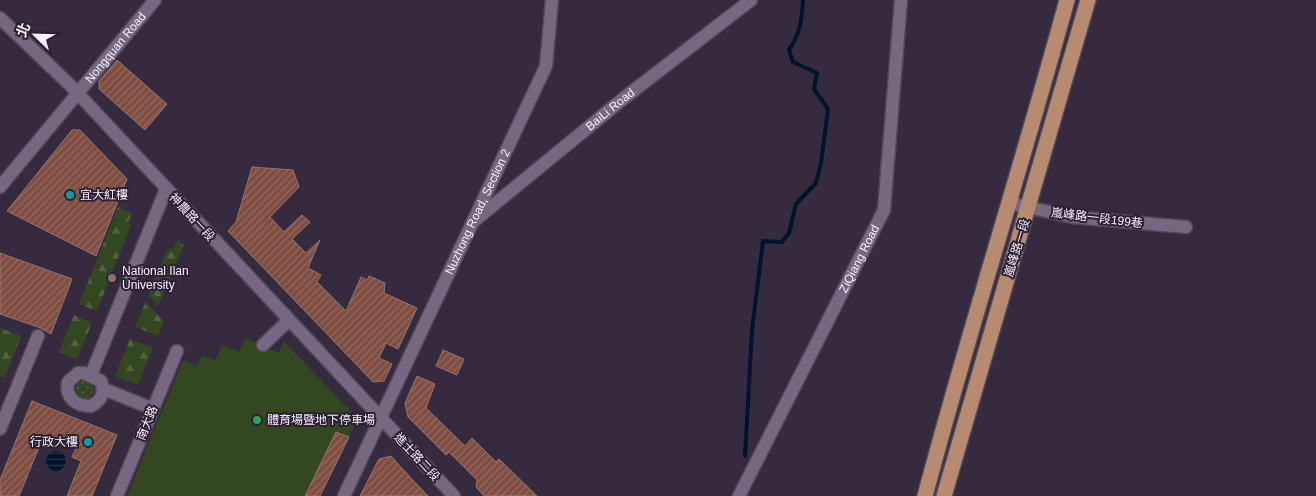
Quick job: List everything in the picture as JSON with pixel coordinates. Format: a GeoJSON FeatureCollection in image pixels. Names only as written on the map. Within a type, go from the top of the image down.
{"type":"FeatureCollection","features":[{"type":"Feature","properties":{"kind":"main road","name":"嵐峰路一段"},"geometry":{"type":"LineString","coordinates":[[926,496],[1067,0]]}},
{"type":"Feature","properties":{"kind":"main road","name":"嵐峰路一段"},"geometry":{"type":"LineString","coordinates":[[944,496],[1029,209],[1088,0]]}},
{"type":"Feature","properties":{"kind":"street","name":"Nongquan Road"},"geometry":{"type":"LineString","coordinates":[[0,187],[155,0]]}},
{"type":"Feature","properties":{"kind":"street","name":"Nuzhong Road, Section 2"},"geometry":{"type":"LineString","coordinates":[[344,496],[546,66],[552,0]]}},
{"type":"Feature","properties":{"kind":"street","name":"BaiLi Road"},"geometry":{"type":"LineString","coordinates":[[472,223],[652,76],[751,0]]}},
{"type":"Feature","properties":{"kind":"street","name":"ZiQiang Road"},"geometry":{"type":"LineString","coordinates":[[739,496],[884,210],[901,0]]}},
{"type":"Feature","properties":{"kind":"street","name":"神農路一段"},"geometry":{"type":"LineString","coordinates":[[0,18],[77,94],[381,418]]}},
{"type":"Feature","properties":{"kind":"street"},"geometry":{"type":"LineString","coordinates":[[91,375],[166,189]]}},
{"type":"Feature","properties":{"kind":"street","name":"嵐峰路一段199巷"},"geometry":{"type":"LineString","coordinates":[[1009,203],[1029,209],[1072,217],[1186,227]]}},
{"type":"Feature","properties":{"kind":"street"},"geometry":{"type":"LineString","coordinates":[[263,345],[289,320]]}},
{"type":"Feature","properties":{"kind":"street"},"geometry":{"type":"LineString","coordinates":[[0,429],[38,336]]}},
{"type":"Feature","properties":{"kind":"street","name":"南大路"},"geometry":{"type":"LineString","coordinates":[[117,496],[177,350]]}},
{"type":"Feature","properties":{"kind":"street"},"geometry":{"type":"LineString","coordinates":[[78,373],[91,375],[101,381],[104,389],[102,396],[91,406],[71,400],[67,390],[72,376],[78,373]]}},
{"type":"Feature","properties":{"kind":"street"},"geometry":{"type":"LineString","coordinates":[[104,389],[153,409]]}},
{"type":"Feature","properties":{"kind":"street","name":"進士路二段"},"geometry":{"type":"LineString","coordinates":[[381,418],[454,496]]}},
{"type":"Feature","properties":{"kind":"green space"},"geometry":{"type":"Polygon","coordinates":[[[118,207],[132,213],[128,223],[131,225],[97,311],[79,304],[118,207]]]}},
{"type":"Feature","properties":{"kind":"green space"},"geometry":{"type":"Polygon","coordinates":[[[178,239],[184,246],[158,306],[148,296],[167,249],[174,248],[178,239]]]}},
{"type":"Feature","properties":{"kind":"green space"},"geometry":{"type":"Polygon","coordinates":[[[146,301],[164,322],[158,336],[135,327],[146,301]]]}},
{"type":"Feature","properties":{"kind":"green space"},"geometry":{"type":"Polygon","coordinates":[[[74,315],[92,323],[77,359],[59,352],[74,315]]]}},
{"type":"Feature","properties":{"kind":"green space"},"geometry":{"type":"Polygon","coordinates":[[[0,328],[21,336],[5,378],[0,376],[0,328]]]}},
{"type":"Feature","properties":{"kind":"green space","name":"體育場暨地下停車場"},"geometry":{"type":"Polygon","coordinates":[[[245,338],[279,353],[284,341],[354,415],[355,424],[320,496],[127,496],[183,360],[197,366],[202,355],[215,361],[222,345],[239,352],[245,338]]]}},
{"type":"Feature","properties":{"kind":"green space"},"geometry":{"type":"Polygon","coordinates":[[[130,339],[153,348],[138,385],[115,376],[130,339]]]}},
{"type":"Feature","properties":{"kind":"green space"},"geometry":{"type":"Polygon","coordinates":[[[81,380],[89,380],[94,385],[92,396],[81,398],[76,393],[76,385],[81,380]]]}},
{"type":"Feature","properties":{"kind":"water"},"geometry":{"type":"Polygon","coordinates":[[[56,451],[63,454],[66,461],[63,468],[56,471],[49,468],[46,461],[49,454],[56,451]]]}},
{"type":"Feature","properties":{"kind":"building"},"geometry":{"type":"Polygon","coordinates":[[[117,60],[167,104],[145,130],[99,89],[99,81],[117,60]]]}},
{"type":"Feature","properties":{"kind":"building","name":"宜大紅樓"},"geometry":{"type":"Polygon","coordinates":[[[72,130],[80,130],[127,179],[96,256],[7,211],[72,130]]]}},
{"type":"Feature","properties":{"kind":"building"},"geometry":{"type":"Polygon","coordinates":[[[252,167],[293,170],[299,187],[270,217],[284,232],[302,215],[310,222],[292,239],[306,253],[320,240],[308,268],[321,275],[317,282],[346,311],[361,277],[367,280],[369,276],[385,283],[384,293],[417,308],[398,349],[386,343],[379,358],[392,364],[384,381],[373,382],[228,231],[236,222],[252,167]]]}},
{"type":"Feature","properties":{"kind":"building"},"geometry":{"type":"Polygon","coordinates":[[[0,253],[72,279],[51,334],[41,328],[0,314],[0,253]]]}},
{"type":"Feature","properties":{"kind":"building"},"geometry":{"type":"Polygon","coordinates":[[[443,350],[464,359],[457,375],[436,366],[443,350]]]}},
{"type":"Feature","properties":{"kind":"building"},"geometry":{"type":"Polygon","coordinates":[[[417,376],[435,384],[426,408],[465,446],[472,438],[496,462],[499,459],[537,496],[484,496],[476,487],[477,480],[449,452],[446,455],[408,417],[405,403],[417,376]]]}},
{"type":"Feature","properties":{"kind":"building","name":"行政大樓"},"geometry":{"type":"Polygon","coordinates":[[[32,401],[117,435],[92,496],[67,496],[81,461],[72,457],[76,448],[51,438],[47,448],[40,445],[19,496],[0,496],[0,480],[32,401]]]}},
{"type":"Feature","properties":{"kind":"building"},"geometry":{"type":"Polygon","coordinates":[[[336,432],[349,437],[320,496],[305,496],[336,432]]]}},
{"type":"Feature","properties":{"kind":"building"},"geometry":{"type":"Polygon","coordinates":[[[391,456],[428,496],[360,496],[379,459],[391,456]]]}},
{"type":"Feature","properties":{"kind":"waterway"},"geometry":{"type":"LineString","coordinates":[[745,456],[752,330],[763,241],[782,242],[789,233],[796,204],[816,183],[821,163],[828,109],[814,89],[817,73],[793,62],[789,50],[800,26],[803,0]]}},
{"type":"Feature","properties":{"kind":"place","name":"宜大紅樓"},"geometry":{"type":"Point","coordinates":[70,195]}},
{"type":"Feature","properties":{"kind":"place","name":"National Ilan University"},"geometry":{"type":"Point","coordinates":[112,278]}},
{"type":"Feature","properties":{"kind":"place","name":"體育場暨地下停車場"},"geometry":{"type":"Point","coordinates":[257,420]}},
{"type":"Feature","properties":{"kind":"place","name":"行政大樓"},"geometry":{"type":"Point","coordinates":[88,442]}}]}
